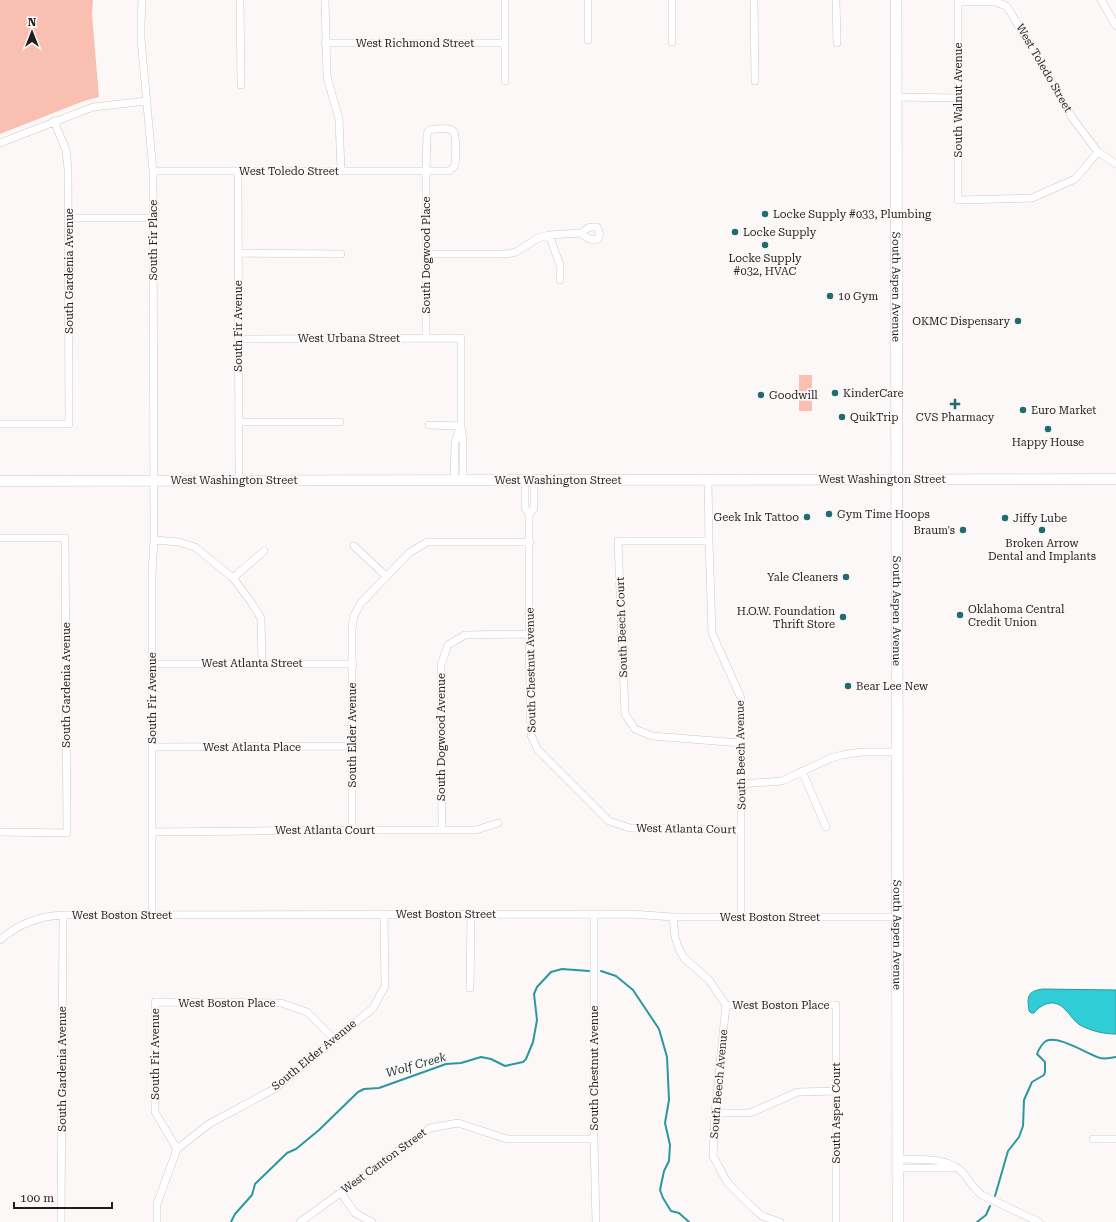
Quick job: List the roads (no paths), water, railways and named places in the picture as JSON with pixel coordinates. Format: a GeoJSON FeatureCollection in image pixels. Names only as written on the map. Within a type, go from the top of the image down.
{"type":"FeatureCollection","features":[{"type":"Feature","properties":{"kind":"main road","name":"South Aspen Avenue"},"geometry":{"type":"LineString","coordinates":[[896,0],[898,1222]]}},
{"type":"Feature","properties":{"kind":"main road","name":"West Washington Street"},"geometry":{"type":"LineString","coordinates":[[0,481],[1116,479]]}},
{"type":"Feature","properties":{"kind":"street","name":"South Fir Place"},"geometry":{"type":"LineString","coordinates":[[142,0],[141,23],[153,171],[154,481]]}},
{"type":"Feature","properties":{"kind":"street"},"geometry":{"type":"LineString","coordinates":[[240,0],[241,85]]}},
{"type":"Feature","properties":{"kind":"street"},"geometry":{"type":"LineString","coordinates":[[326,0],[325,43],[327,77],[339,119],[341,171]]}},
{"type":"Feature","properties":{"kind":"street"},"geometry":{"type":"LineString","coordinates":[[505,0],[505,81]]}},
{"type":"Feature","properties":{"kind":"street"},"geometry":{"type":"LineString","coordinates":[[588,0],[588,40]]}},
{"type":"Feature","properties":{"kind":"street"},"geometry":{"type":"LineString","coordinates":[[672,0],[672,42]]}},
{"type":"Feature","properties":{"kind":"street"},"geometry":{"type":"LineString","coordinates":[[754,0],[755,81]]}},
{"type":"Feature","properties":{"kind":"street"},"geometry":{"type":"LineString","coordinates":[[836,0],[836,42]]}},
{"type":"Feature","properties":{"kind":"street"},"geometry":{"type":"LineString","coordinates":[[1101,0],[1116,26]]}},
{"type":"Feature","properties":{"kind":"street","name":"South Walnut Avenue"},"geometry":{"type":"LineString","coordinates":[[958,1],[958,200],[1032,198],[1075,179],[1098,152]]}},
{"type":"Feature","properties":{"kind":"street","name":"West Toledo Street"},"geometry":{"type":"LineString","coordinates":[[958,1],[996,2],[1006,6],[1073,119],[1098,152],[1116,164]]}},
{"type":"Feature","properties":{"kind":"street","name":"West Richmond Street"},"geometry":{"type":"LineString","coordinates":[[325,43],[505,43]]}},
{"type":"Feature","properties":{"kind":"street"},"geometry":{"type":"LineString","coordinates":[[896,97],[958,98]]}},
{"type":"Feature","properties":{"kind":"street"},"geometry":{"type":"LineString","coordinates":[[0,144],[54,121],[93,107],[147,101]]}},
{"type":"Feature","properties":{"kind":"street","name":"South Gardenia Avenue"},"geometry":{"type":"LineString","coordinates":[[0,424],[69,424],[69,218],[67,158],[63,142],[54,121]]}},
{"type":"Feature","properties":{"kind":"street","name":"South Dogwood Place"},"geometry":{"type":"LineString","coordinates":[[426,171],[450,171],[453,168],[455,164],[455,136],[453,131],[449,129],[435,129],[429,130],[426,134],[426,171],[427,254],[426,338]]}},
{"type":"Feature","properties":{"kind":"street","name":"West Toledo Street"},"geometry":{"type":"LineString","coordinates":[[153,171],[426,171]]}},
{"type":"Feature","properties":{"kind":"street","name":"South Fir Avenue"},"geometry":{"type":"LineString","coordinates":[[238,171],[239,480]]}},
{"type":"Feature","properties":{"kind":"street"},"geometry":{"type":"LineString","coordinates":[[69,218],[153,218]]}},
{"type":"Feature","properties":{"kind":"street"},"geometry":{"type":"LineString","coordinates":[[427,254],[506,254],[516,252],[538,238],[549,235],[581,233]]}},
{"type":"Feature","properties":{"kind":"street"},"geometry":{"type":"LineString","coordinates":[[549,235],[560,266],[560,280]]}},
{"type":"Feature","properties":{"kind":"street"},"geometry":{"type":"LineString","coordinates":[[238,254],[341,254]]}},
{"type":"Feature","properties":{"kind":"street","name":"West Urbana Street"},"geometry":{"type":"LineString","coordinates":[[238,339],[460,338],[461,426]]}},
{"type":"Feature","properties":{"kind":"street"},"geometry":{"type":"LineString","coordinates":[[239,422],[340,422]]}},
{"type":"Feature","properties":{"kind":"street"},"geometry":{"type":"LineString","coordinates":[[429,425],[461,426],[455,442],[459,480]]}},
{"type":"Feature","properties":{"kind":"street","name":"South Chestnut Avenue"},"geometry":{"type":"LineString","coordinates":[[530,480],[525,507],[529,514],[530,542],[529,634],[531,735],[538,750],[609,821],[630,828]]}},
{"type":"Feature","properties":{"kind":"street","name":"South Beech Avenue"},"geometry":{"type":"LineString","coordinates":[[708,480],[712,633],[741,698],[741,917]]}},
{"type":"Feature","properties":{"kind":"street","name":"South Fir Avenue"},"geometry":{"type":"LineString","coordinates":[[152,915],[152,573],[154,540],[154,481]]}},
{"type":"Feature","properties":{"kind":"street","name":"South Gardenia Avenue"},"geometry":{"type":"LineString","coordinates":[[0,538],[66,538],[67,833],[0,832]]}},
{"type":"Feature","properties":{"kind":"street"},"geometry":{"type":"LineString","coordinates":[[154,540],[179,542],[195,547],[233,578],[250,599],[261,618],[262,663]]}},
{"type":"Feature","properties":{"kind":"street","name":"South Beech Court"},"geometry":{"type":"LineString","coordinates":[[709,541],[618,541],[625,714],[635,729],[652,736],[741,743]]}},
{"type":"Feature","properties":{"kind":"street","name":"South Elder Avenue"},"geometry":{"type":"LineString","coordinates":[[352,830],[352,633],[354,616],[360,604],[409,554],[427,542],[530,542]]}},
{"type":"Feature","properties":{"kind":"street"},"geometry":{"type":"LineString","coordinates":[[354,546],[386,576]]}},
{"type":"Feature","properties":{"kind":"street"},"geometry":{"type":"LineString","coordinates":[[233,578],[264,551]]}},
{"type":"Feature","properties":{"kind":"street","name":"South Dogwood Avenue"},"geometry":{"type":"LineString","coordinates":[[442,830],[441,665],[448,645],[465,635],[529,634]]}},
{"type":"Feature","properties":{"kind":"street","name":"West Atlanta Street"},"geometry":{"type":"LineString","coordinates":[[152,664],[353,664]]}},
{"type":"Feature","properties":{"kind":"street","name":"West Atlanta Place"},"geometry":{"type":"LineString","coordinates":[[152,747],[351,746]]}},
{"type":"Feature","properties":{"kind":"street"},"geometry":{"type":"LineString","coordinates":[[741,784],[782,781],[832,758],[842,755],[862,752],[897,752]]}},
{"type":"Feature","properties":{"kind":"street"},"geometry":{"type":"LineString","coordinates":[[802,771],[826,827]]}},
{"type":"Feature","properties":{"kind":"street","name":"West Atlanta Court"},"geometry":{"type":"LineString","coordinates":[[152,832],[476,830],[498,823]]}},
{"type":"Feature","properties":{"kind":"street","name":"West Atlanta Court"},"geometry":{"type":"LineString","coordinates":[[630,828],[741,830]]}},
{"type":"Feature","properties":{"kind":"street"},"geometry":{"type":"LineString","coordinates":[[470,988],[471,914]]}},
{"type":"Feature","properties":{"kind":"street","name":"South Chestnut Avenue"},"geometry":{"type":"LineString","coordinates":[[594,914],[594,1139],[596,1222]]}},
{"type":"Feature","properties":{"kind":"street","name":"West Boston Street"},"geometry":{"type":"LineString","coordinates":[[0,940],[13,930],[28,922],[51,916],[63,915],[644,914],[673,917],[898,917]]}},
{"type":"Feature","properties":{"kind":"street","name":"South Gardenia Avenue"},"geometry":{"type":"LineString","coordinates":[[61,1222],[63,915]]}},
{"type":"Feature","properties":{"kind":"street","name":"South Elder Avenue"},"geometry":{"type":"LineString","coordinates":[[177,1149],[209,1124],[276,1088],[373,1008],[384,986],[384,915]]}},
{"type":"Feature","properties":{"kind":"street"},"geometry":{"type":"LineString","coordinates":[[673,917],[678,950],[684,958],[709,980],[726,1005]]}},
{"type":"Feature","properties":{"kind":"street","name":"South Fir Avenue"},"geometry":{"type":"LineString","coordinates":[[155,1002],[155,1112],[177,1149]]}},
{"type":"Feature","properties":{"kind":"street","name":"West Boston Place"},"geometry":{"type":"LineString","coordinates":[[155,1002],[281,1003],[307,1012],[334,1039]]}},
{"type":"Feature","properties":{"kind":"street","name":"West Boston Place"},"geometry":{"type":"LineString","coordinates":[[726,1005],[836,1004]]}},
{"type":"Feature","properties":{"kind":"street","name":"South Aspen Court"},"geometry":{"type":"LineString","coordinates":[[836,1004],[836,1222]]}},
{"type":"Feature","properties":{"kind":"street","name":"South Beech Avenue"},"geometry":{"type":"LineString","coordinates":[[726,1005],[715,1113],[713,1156],[727,1182],[753,1208],[762,1216],[780,1222]]}},
{"type":"Feature","properties":{"kind":"street"},"geometry":{"type":"LineString","coordinates":[[715,1113],[750,1113],[798,1092],[836,1091]]}},
{"type":"Feature","properties":{"kind":"street","name":"West Canton Street"},"geometry":{"type":"LineString","coordinates":[[300,1222],[430,1128],[458,1123],[507,1139],[594,1139]]}},
{"type":"Feature","properties":{"kind":"street"},"geometry":{"type":"LineString","coordinates":[[1093,1139],[1116,1139]]}},
{"type":"Feature","properties":{"kind":"street"},"geometry":{"type":"LineString","coordinates":[[157,1222],[157,1204],[177,1149]]}},
{"type":"Feature","properties":{"kind":"street"},"geometry":{"type":"LineString","coordinates":[[898,1164],[956,1168],[964,1174],[976,1190],[982,1195],[1039,1222]]}},
{"type":"Feature","properties":{"kind":"street"},"geometry":{"type":"LineString","coordinates":[[341,1192],[355,1213],[372,1222]]}},
{"type":"Feature","properties":{"kind":"water"},"geometry":{"type":"Polygon","coordinates":[[[1043,989],[1116,990],[1116,1034],[1098,1032],[1080,1025],[1061,1006],[1057,1004],[1046,1004],[1034,1013],[1031,1013],[1028,1006],[1029,996],[1034,991],[1043,989]]]}},
{"type":"Feature","properties":{"kind":"waterway","name":"Wolf Creek"},"geometry":{"type":"LineString","coordinates":[[231,1222],[235,1214],[252,1195],[255,1184],[287,1153],[296,1149],[319,1130],[358,1092],[364,1089],[379,1088],[446,1064],[461,1063],[481,1057],[491,1059],[505,1066],[523,1062],[526,1059],[533,1042],[537,1020],[534,994],[537,987],[551,972],[562,969],[589,971]]}},
{"type":"Feature","properties":{"kind":"waterway"},"geometry":{"type":"LineString","coordinates":[[601,971],[616,976],[633,990],[659,1029],[667,1057],[669,1100],[665,1123],[670,1145],[669,1161],[664,1171],[660,1190],[671,1211],[679,1213],[689,1222]]}},
{"type":"Feature","properties":{"kind":"waterway","name":"Wolf Creek"},"geometry":{"type":"LineString","coordinates":[[995,1196],[1008,1151],[1019,1137],[1023,1126],[1024,1100],[1032,1082],[1044,1075],[1045,1072],[1045,1062],[1037,1054],[1039,1048],[1046,1041],[1052,1040],[1065,1043],[1100,1058],[1116,1057]]}},
{"type":"Feature","properties":{"kind":"waterway"},"geometry":{"type":"LineString","coordinates":[[977,1222],[986,1215],[990,1206]]}},
{"type":"Feature","properties":{"kind":"place","name":"Locke Supply #033, Plumbing"},"geometry":{"type":"Point","coordinates":[765,214]}},
{"type":"Feature","properties":{"kind":"place","name":"Locke Supply"},"geometry":{"type":"Point","coordinates":[735,232]}},
{"type":"Feature","properties":{"kind":"place","name":"Locke Supply #032, HVAC"},"geometry":{"type":"Point","coordinates":[765,245]}},
{"type":"Feature","properties":{"kind":"place","name":"10 Gym"},"geometry":{"type":"Point","coordinates":[830,296]}},
{"type":"Feature","properties":{"kind":"place","name":"OKMC Dispensary"},"geometry":{"type":"Point","coordinates":[1018,321]}},
{"type":"Feature","properties":{"kind":"place","name":"KinderCare"},"geometry":{"type":"Point","coordinates":[835,393]}},
{"type":"Feature","properties":{"kind":"place","name":"Goodwill"},"geometry":{"type":"Point","coordinates":[761,395]}},
{"type":"Feature","properties":{"kind":"place","name":"CVS Pharmacy"},"geometry":{"type":"Point","coordinates":[955,404]}},
{"type":"Feature","properties":{"kind":"place","name":"Euro Market"},"geometry":{"type":"Point","coordinates":[1023,410]}},
{"type":"Feature","properties":{"kind":"place","name":"QuikTrip"},"geometry":{"type":"Point","coordinates":[842,417]}},
{"type":"Feature","properties":{"kind":"place","name":"Happy House"},"geometry":{"type":"Point","coordinates":[1048,429]}},
{"type":"Feature","properties":{"kind":"place","name":"Gym Time Hoops"},"geometry":{"type":"Point","coordinates":[829,514]}},
{"type":"Feature","properties":{"kind":"place","name":"Geek Ink Tattoo"},"geometry":{"type":"Point","coordinates":[807,517]}},
{"type":"Feature","properties":{"kind":"place","name":"Jiffy Lube"},"geometry":{"type":"Point","coordinates":[1005,518]}},
{"type":"Feature","properties":{"kind":"place","name":"Braum's"},"geometry":{"type":"Point","coordinates":[963,530]}},
{"type":"Feature","properties":{"kind":"place","name":"Broken Arrow Dental and Implants"},"geometry":{"type":"Point","coordinates":[1042,530]}},
{"type":"Feature","properties":{"kind":"place","name":"Yale Cleaners"},"geometry":{"type":"Point","coordinates":[846,577]}},
{"type":"Feature","properties":{"kind":"place","name":"Oklahoma Central Credit Union"},"geometry":{"type":"Point","coordinates":[960,615]}},
{"type":"Feature","properties":{"kind":"place","name":"H.O.W. Foundation Thrift Store"},"geometry":{"type":"Point","coordinates":[843,617]}},
{"type":"Feature","properties":{"kind":"place","name":"Bear Lee New"},"geometry":{"type":"Point","coordinates":[848,686]}}]}
